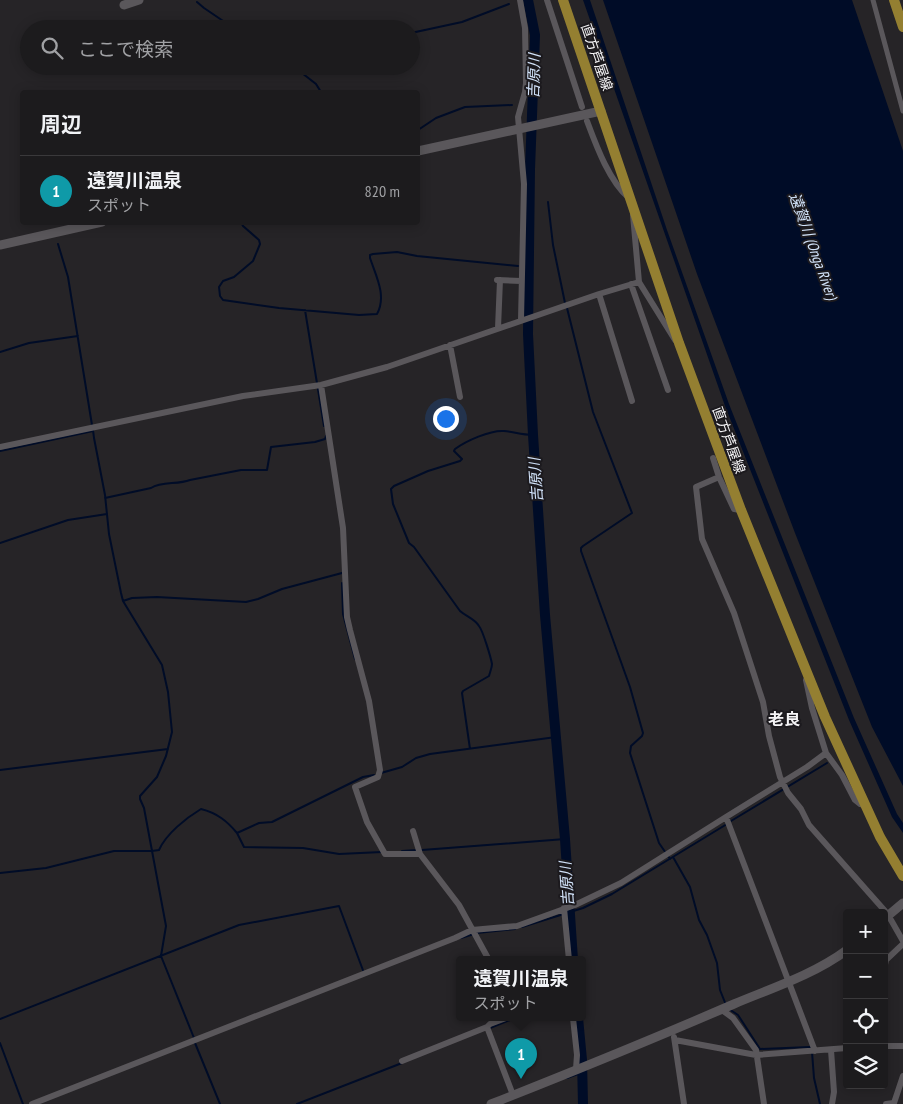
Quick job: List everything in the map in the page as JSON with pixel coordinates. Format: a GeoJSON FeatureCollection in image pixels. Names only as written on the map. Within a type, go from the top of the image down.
{"type":"FeatureCollection","features":[{"type":"Feature","properties":{"kind":"main road","name":"直方芦屋線"},"geometry":{"type":"LineString","coordinates":[[563,0],[679,343],[741,510],[807,674],[865,804],[890,855],[903,876]]}},
{"type":"Feature","properties":{"kind":"main road"},"geometry":{"type":"LineString","coordinates":[[894,0],[903,27]]}},
{"type":"Feature","properties":{"kind":"street"},"geometry":{"type":"LineString","coordinates":[[124,5],[139,0]]}},
{"type":"Feature","properties":{"kind":"street"},"geometry":{"type":"LineString","coordinates":[[520,0],[525,28],[526,83],[520,109],[524,184],[521,320]]}},
{"type":"Feature","properties":{"kind":"street"},"geometry":{"type":"LineString","coordinates":[[547,0],[582,107]]}},
{"type":"Feature","properties":{"kind":"street"},"geometry":{"type":"LineString","coordinates":[[873,0],[903,111]]}},
{"type":"Feature","properties":{"kind":"street"},"geometry":{"type":"LineString","coordinates":[[420,151],[601,111]]}},
{"type":"Feature","properties":{"kind":"street"},"geometry":{"type":"LineString","coordinates":[[587,121],[602,157],[618,187],[632,204],[633,232],[640,282],[670,333],[679,343]]}},
{"type":"Feature","properties":{"kind":"street"},"geometry":{"type":"LineString","coordinates":[[0,246],[89,225]]}},
{"type":"Feature","properties":{"kind":"street"},"geometry":{"type":"LineString","coordinates":[[498,328],[498,280],[521,281]]}},
{"type":"Feature","properties":{"kind":"street"},"geometry":{"type":"LineString","coordinates":[[0,447],[243,396],[321,385],[387,367],[521,320],[640,282]]}},
{"type":"Feature","properties":{"kind":"street"},"geometry":{"type":"LineString","coordinates":[[631,284],[668,390]]}},
{"type":"Feature","properties":{"kind":"street"},"geometry":{"type":"LineString","coordinates":[[599,294],[632,401]]}},
{"type":"Feature","properties":{"kind":"street"},"geometry":{"type":"LineString","coordinates":[[450,345],[460,397]]}},
{"type":"Feature","properties":{"kind":"street"},"geometry":{"type":"LineString","coordinates":[[321,385],[342,528],[350,630],[369,701],[380,770],[378,777],[355,787],[367,822],[385,854],[420,854]]}},
{"type":"Feature","properties":{"kind":"street"},"geometry":{"type":"LineString","coordinates":[[713,458],[719,477],[734,509],[741,510]]}},
{"type":"Feature","properties":{"kind":"street"},"geometry":{"type":"LineString","coordinates":[[719,477],[696,487],[702,539],[734,613],[763,702],[768,736],[782,783],[801,809],[809,825],[880,909]]}},
{"type":"Feature","properties":{"kind":"street"},"geometry":{"type":"LineString","coordinates":[[807,674],[806,682],[812,708],[826,753],[842,774],[856,800],[860,804],[865,804]]}},
{"type":"Feature","properties":{"kind":"street"},"geometry":{"type":"LineString","coordinates":[[32,1104],[472,930],[518,926],[621,883],[782,783],[826,753]]}},
{"type":"Feature","properties":{"kind":"street"},"geometry":{"type":"LineString","coordinates":[[726,817],[815,1051]]}},
{"type":"Feature","properties":{"kind":"street"},"geometry":{"type":"LineString","coordinates":[[413,831],[420,854],[459,905],[487,956]]}},
{"type":"Feature","properties":{"kind":"street"},"geometry":{"type":"LineString","coordinates":[[888,916],[903,904]]}},
{"type":"Feature","properties":{"kind":"street"},"geometry":{"type":"LineString","coordinates":[[564,908],[568,956]]}},
{"type":"Feature","properties":{"kind":"street"},"geometry":{"type":"LineString","coordinates":[[888,919],[903,942],[888,956]]}},
{"type":"Feature","properties":{"kind":"street"},"geometry":{"type":"LineString","coordinates":[[490,1104],[576,1069],[673,1036],[731,1005],[788,982],[843,953]]}},
{"type":"Feature","properties":{"kind":"street"},"geometry":{"type":"LineString","coordinates":[[722,1010],[733,1018],[756,1050],[764,1104]]}},
{"type":"Feature","properties":{"kind":"street"},"geometry":{"type":"LineString","coordinates":[[402,1061],[498,1021]]}},
{"type":"Feature","properties":{"kind":"street"},"geometry":{"type":"LineString","coordinates":[[573,1021],[577,1055],[576,1069]]}},
{"type":"Feature","properties":{"kind":"street"},"geometry":{"type":"LineString","coordinates":[[487,1027],[513,1095]]}},
{"type":"Feature","properties":{"kind":"street"},"geometry":{"type":"LineString","coordinates":[[673,1036],[756,1054],[843,1048]]}},
{"type":"Feature","properties":{"kind":"street"},"geometry":{"type":"LineString","coordinates":[[673,1036],[684,1104]]}},
{"type":"Feature","properties":{"kind":"street"},"geometry":{"type":"LineString","coordinates":[[888,1046],[903,1046]]}},
{"type":"Feature","properties":{"kind":"street"},"geometry":{"type":"LineString","coordinates":[[831,1050],[834,1092],[832,1104]]}},
{"type":"Feature","properties":{"kind":"street"},"geometry":{"type":"LineString","coordinates":[[886,1104],[895,1103],[903,1076]]}},
{"type":"Feature","properties":{"kind":"water"},"geometry":{"type":"Polygon","coordinates":[[[583,0],[590,0],[667,230],[729,404],[854,718],[897,814],[903,823],[903,833],[892,817],[849,720],[725,406],[583,0]]]}},
{"type":"Feature","properties":{"kind":"water","name":"遠賀川 (Onga River)"},"geometry":{"type":"Polygon","coordinates":[[[603,0],[852,0],[903,151],[903,786],[872,727],[795,533],[697,274],[603,0]]]}},
{"type":"Feature","properties":{"kind":"waterway","name":"吉原川"},"geometry":{"type":"LineString","coordinates":[[528,0],[535,35],[530,169],[528,334],[545,615],[565,839],[573,956]]}},
{"type":"Feature","properties":{"kind":"waterway"},"geometry":{"type":"LineString","coordinates":[[197,2],[222,20]]}},
{"type":"Feature","properties":{"kind":"waterway"},"geometry":{"type":"LineString","coordinates":[[420,31],[462,22],[509,4]]}},
{"type":"Feature","properties":{"kind":"waterway"},"geometry":{"type":"LineString","coordinates":[[304,75],[316,84],[320,90]]}},
{"type":"Feature","properties":{"kind":"waterway"},"geometry":{"type":"LineString","coordinates":[[420,129],[436,118],[465,107],[512,105]]}},
{"type":"Feature","properties":{"kind":"waterway"},"geometry":{"type":"LineString","coordinates":[[548,202],[553,245],[565,303]]}},
{"type":"Feature","properties":{"kind":"waterway"},"geometry":{"type":"LineString","coordinates":[[242,225],[259,240],[260,244],[253,261],[234,277],[223,281],[219,287],[220,296],[223,300],[279,308],[359,315],[377,314],[380,307],[381,293],[370,255],[397,252],[417,256],[518,266]]}},
{"type":"Feature","properties":{"kind":"waterway"},"geometry":{"type":"LineString","coordinates":[[58,244],[68,277],[92,425]]}},
{"type":"Feature","properties":{"kind":"waterway"},"geometry":{"type":"LineString","coordinates":[[567,308],[593,412],[632,513],[583,546],[581,551],[630,687],[643,733],[631,746],[630,753],[659,843],[670,859]]}},
{"type":"Feature","properties":{"kind":"waterway"},"geometry":{"type":"LineString","coordinates":[[305,310],[324,426]]}},
{"type":"Feature","properties":{"kind":"waterway"},"geometry":{"type":"LineString","coordinates":[[0,352],[29,343],[78,336]]}},
{"type":"Feature","properties":{"kind":"waterway"},"geometry":{"type":"LineString","coordinates":[[93,430],[105,495],[109,534],[123,601],[162,665],[168,692],[172,732],[166,756],[157,777],[140,796],[140,799],[144,808],[166,926],[161,956],[194,1038]]}},
{"type":"Feature","properties":{"kind":"waterway"},"geometry":{"type":"LineString","coordinates":[[0,451],[93,431]]}},
{"type":"Feature","properties":{"kind":"waterway"},"geometry":{"type":"LineString","coordinates":[[470,749],[462,693],[489,676],[492,664],[489,651],[481,629],[473,620],[460,611],[414,547],[409,543],[393,504],[391,489],[428,471],[460,461],[462,459],[454,451],[455,449],[478,437],[498,431],[533,435]]}},
{"type":"Feature","properties":{"kind":"waterway"},"geometry":{"type":"LineString","coordinates":[[105,498],[151,488],[160,484],[241,470],[267,470],[271,447],[315,442],[325,439],[326,436]]}},
{"type":"Feature","properties":{"kind":"waterway"},"geometry":{"type":"LineString","coordinates":[[0,543],[68,520],[107,514]]}},
{"type":"Feature","properties":{"kind":"waterway"},"geometry":{"type":"LineString","coordinates":[[123,601],[132,598],[157,597],[246,602],[282,589],[342,573]]}},
{"type":"Feature","properties":{"kind":"waterway"},"geometry":{"type":"LineString","coordinates":[[342,583],[343,614],[355,659]]}},
{"type":"Feature","properties":{"kind":"waterway"},"geometry":{"type":"LineString","coordinates":[[381,773],[402,767],[416,758],[430,754],[556,737]]}},
{"type":"Feature","properties":{"kind":"waterway"},"geometry":{"type":"LineString","coordinates":[[0,770],[168,749]]}},
{"type":"Feature","properties":{"kind":"waterway"},"geometry":{"type":"LineString","coordinates":[[731,821],[827,763]]}},
{"type":"Feature","properties":{"kind":"waterway"},"geometry":{"type":"LineString","coordinates":[[0,873],[46,868],[114,851],[159,850],[166,838],[177,827],[201,809],[221,818],[237,833],[259,823],[272,822],[363,777],[374,775]]}},
{"type":"Feature","properties":{"kind":"waterway"},"geometry":{"type":"LineString","coordinates":[[522,927],[583,908],[612,894],[727,824]]}},
{"type":"Feature","properties":{"kind":"waterway"},"geometry":{"type":"LineString","coordinates":[[237,833],[244,847],[303,848],[339,854],[382,852]]}},
{"type":"Feature","properties":{"kind":"waterway"},"geometry":{"type":"LineString","coordinates":[[422,850],[565,839]]}},
{"type":"Feature","properties":{"kind":"waterway"},"geometry":{"type":"LineString","coordinates":[[402,851],[417,850]]}},
{"type":"Feature","properties":{"kind":"waterway"},"geometry":{"type":"LineString","coordinates":[[673,857],[690,887],[699,920],[707,935],[717,963],[720,990],[726,1005]]}},
{"type":"Feature","properties":{"kind":"waterway"},"geometry":{"type":"LineString","coordinates":[[0,1019],[239,925],[339,906],[364,973]]}},
{"type":"Feature","properties":{"kind":"waterway"},"geometry":{"type":"LineString","coordinates":[[461,938],[477,933],[515,929]]}},
{"type":"Feature","properties":{"kind":"waterway"},"geometry":{"type":"LineString","coordinates":[[729,1009],[738,1015],[760,1049],[810,1048]]}},
{"type":"Feature","properties":{"kind":"waterway"},"geometry":{"type":"LineString","coordinates":[[490,1028],[508,1021]]}},
{"type":"Feature","properties":{"kind":"waterway","name":"吉原川"},"geometry":{"type":"LineString","coordinates":[[578,1021],[583,1104]]}},
{"type":"Feature","properties":{"kind":"waterway"},"geometry":{"type":"LineString","coordinates":[[0,1043],[23,1104]]}},
{"type":"Feature","properties":{"kind":"waterway"},"geometry":{"type":"LineString","coordinates":[[195,1043],[220,1104]]}},
{"type":"Feature","properties":{"kind":"waterway"},"geometry":{"type":"LineString","coordinates":[[812,1052],[814,1078],[820,1104]]}},
{"type":"Feature","properties":{"kind":"waterway"},"geometry":{"type":"LineString","coordinates":[[297,1104],[402,1063]]}},
{"type":"Feature","properties":{"kind":"waterway"},"geometry":{"type":"LineString","coordinates":[[567,1078],[581,1073]]}},
{"type":"Feature","properties":{"kind":"place","name":"遠賀川温泉"},"geometry":{"type":"Point","coordinates":[521,1079]}},
{"type":"Feature","properties":{"kind":"district","name":"老良"},"geometry":{"type":"Point","coordinates":[784,719]}}]}
